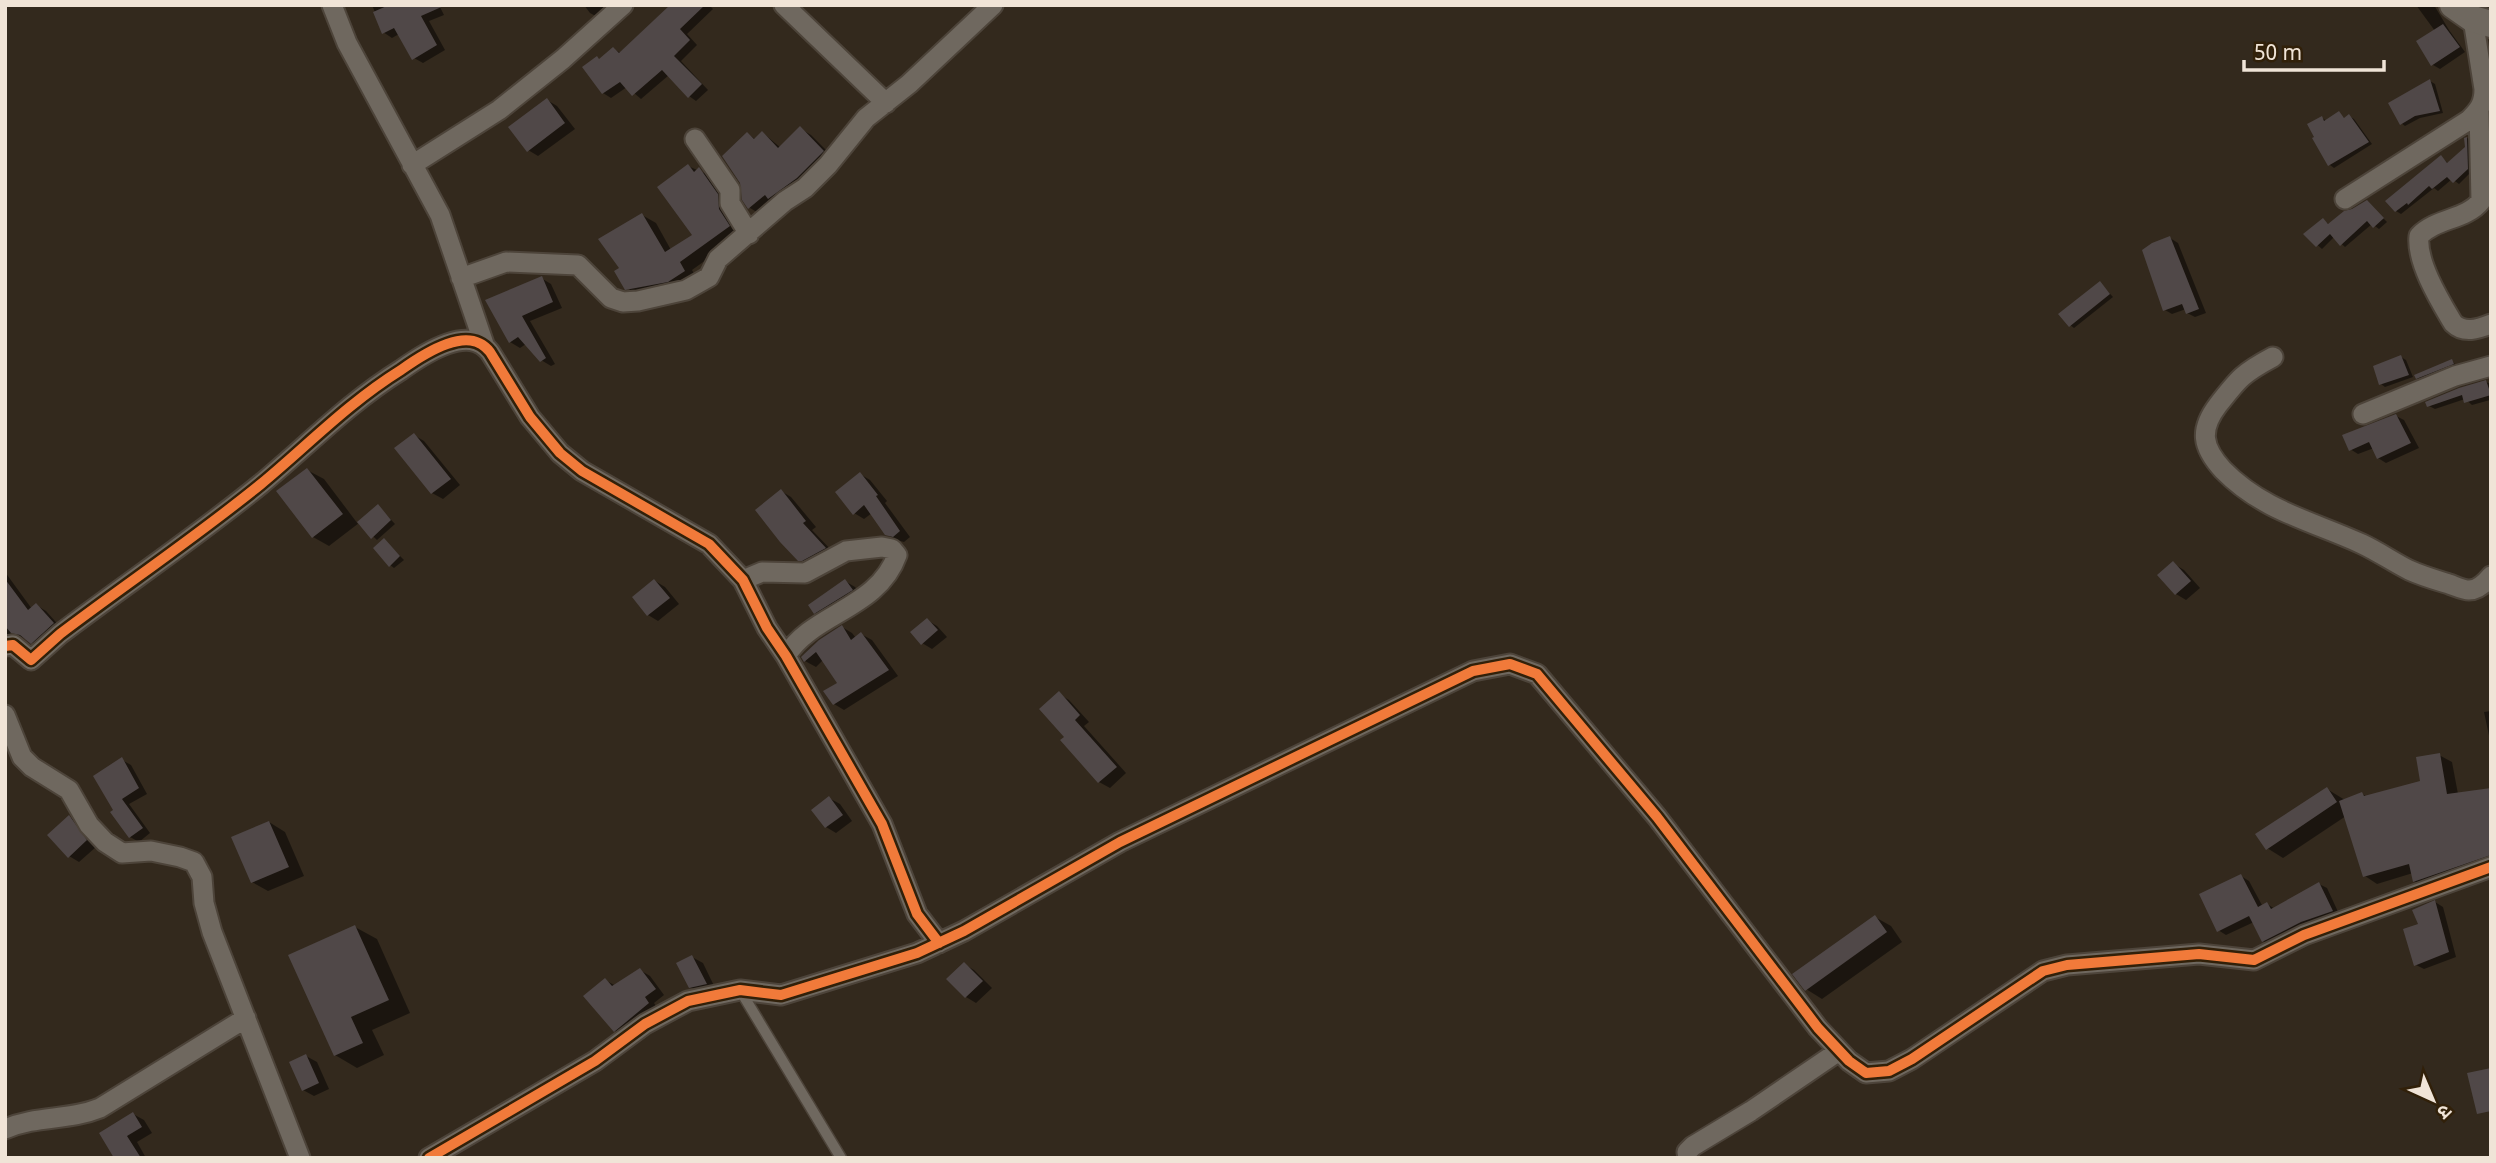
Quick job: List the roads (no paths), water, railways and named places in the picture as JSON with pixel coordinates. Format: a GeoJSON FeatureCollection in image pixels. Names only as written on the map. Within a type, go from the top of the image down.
{"type":"FeatureCollection","features":[{"type":"Feature","properties":{"kind":"street"},"geometry":{"type":"LineString","coordinates":[[332,5],[347,43],[440,215],[484,344],[530,417],[560,453],[582,471],[709,544],[743,580],[767,628],[786,656],[882,824],[917,914],[939,943]]}},
{"type":"Feature","properties":{"kind":"street"},"geometry":{"type":"LineString","coordinates":[[412,165],[499,110],[562,60],[623,5]]}},
{"type":"Feature","properties":{"kind":"street"},"geometry":{"type":"LineString","coordinates":[[784,5],[886,103]]}},
{"type":"Feature","properties":{"kind":"street"},"geometry":{"type":"LineString","coordinates":[[461,278],[506,262],[578,265],[611,299],[623,302],[686,290],[709,277],[718,259],[785,201],[805,188],[828,165],[866,118],[956,41],[993,5]]}},
{"type":"Feature","properties":{"kind":"street"},"geometry":{"type":"LineString","coordinates":[[2345,199],[2469,120],[2479,110],[2484,100],[2484,89],[2472,16]]}},
{"type":"Feature","properties":{"kind":"street"},"geometry":{"type":"LineString","coordinates":[[2479,110],[2481,201],[2472,210],[2431,225],[2419,236],[2418,243],[2422,262],[2453,323],[2465,330],[2491,324]]}},
{"type":"Feature","properties":{"kind":"street"},"geometry":{"type":"LineString","coordinates":[[695,139],[730,190],[730,203],[749,234]]}},
{"type":"Feature","properties":{"kind":"street"},"geometry":{"type":"LineString","coordinates":[[5,646],[13,645],[32,660],[60,634],[258,486],[329,423],[379,384],[424,355],[447,344],[464,340],[484,344]]}},
{"type":"Feature","properties":{"kind":"street"},"geometry":{"type":"LineString","coordinates":[[2273,357],[2247,370],[2238,379],[2210,415],[2206,429],[2205,445],[2211,457],[2237,484],[2271,506],[2360,543],[2426,577],[2469,590],[2477,588],[2491,576]]}},
{"type":"Feature","properties":{"kind":"street"},"geometry":{"type":"LineString","coordinates":[[2363,414],[2443,380],[2491,366]]}},
{"type":"Feature","properties":{"kind":"street"},"geometry":{"type":"LineString","coordinates":[[743,580],[762,572],[805,573],[846,551],[882,547],[892,549],[897,555],[893,568],[861,601],[811,631],[791,648],[786,656]]}},
{"type":"Feature","properties":{"kind":"street"},"geometry":{"type":"LineString","coordinates":[[429,1158],[595,1060],[645,1024],[688,1001],[740,990],[781,995],[917,953],[964,932],[1132,836],[1473,671],[1510,664],[1536,674],[1657,817],[1818,1028],[1849,1061],[1866,1073],[1889,1071],[1912,1059],[2043,971],[2067,965],[2199,954],[2254,960],[2304,935],[2491,867]]}},
{"type":"Feature","properties":{"kind":"street"},"geometry":{"type":"LineString","coordinates":[[5,715],[22,757],[32,767],[69,790],[89,825],[105,842],[122,853],[151,851],[194,862],[202,877],[207,918],[300,1158]]}},
{"type":"Feature","properties":{"kind":"street"},"geometry":{"type":"LineString","coordinates":[[5,1129],[39,1118],[85,1113],[100,1108],[246,1018]]}},
{"type":"Feature","properties":{"kind":"street"},"geometry":{"type":"LineString","coordinates":[[1688,1158],[1689,1149],[1839,1051]]}},
{"type":"Feature","properties":{"kind":"lane"},"geometry":{"type":"LineString","coordinates":[[740,990],[841,1158]]}}]}
